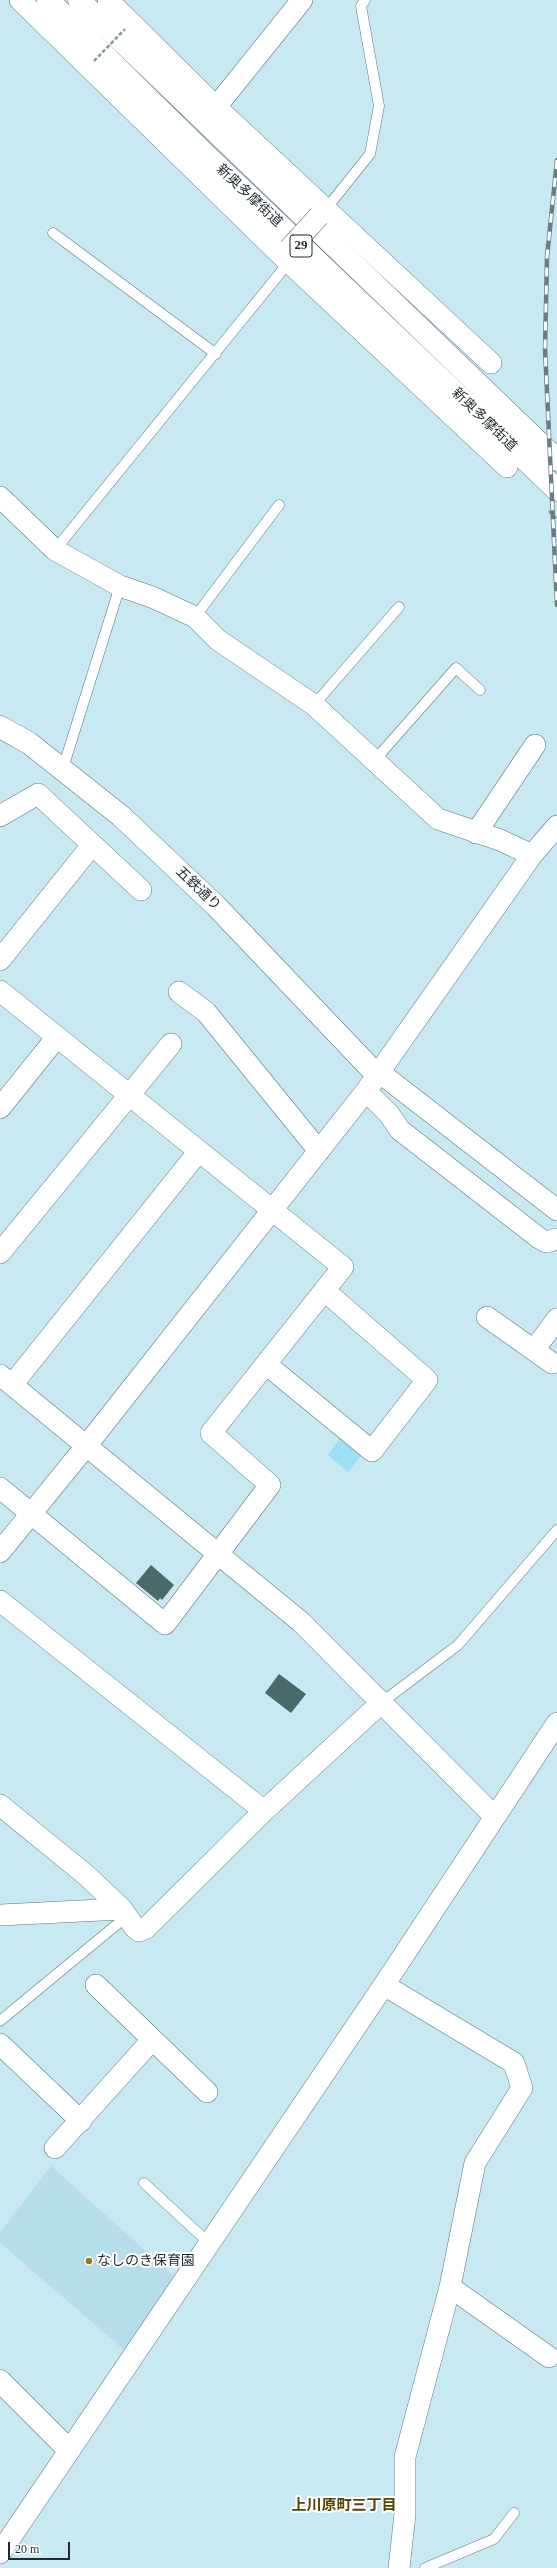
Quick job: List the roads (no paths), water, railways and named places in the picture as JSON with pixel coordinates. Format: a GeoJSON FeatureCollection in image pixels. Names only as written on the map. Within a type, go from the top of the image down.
{"type":"FeatureCollection","features":[{"type":"Feature","properties":{"kind":"main road","name":"新奥多摩街道"},"geometry":{"type":"LineString","coordinates":[[48,0],[206,155],[557,490]]}},
{"type":"Feature","properties":{"kind":"main road","name":"新奥多摩街道"},"geometry":{"type":"LineString","coordinates":[[79,0],[557,460]]}},
{"type":"Feature","properties":{"kind":"main road","name":"五鉄通り"},"geometry":{"type":"LineString","coordinates":[[0,727],[29,742],[121,816],[216,906],[374,1079]]}},
{"type":"Feature","properties":{"kind":"main road"},"geometry":{"type":"LineString","coordinates":[[0,2381],[69,2450]]}},
{"type":"Feature","properties":{"kind":"street"},"geometry":{"type":"LineString","coordinates":[[20,0],[507,467]]}},
{"type":"Feature","properties":{"kind":"street"},"geometry":{"type":"LineString","coordinates":[[108,0],[323,212],[490,363]]}},
{"type":"Feature","properties":{"kind":"street"},"geometry":{"type":"LineString","coordinates":[[216,107],[302,0]]}},
{"type":"Feature","properties":{"kind":"street"},"geometry":{"type":"LineString","coordinates":[[286,256],[323,212]]}},
{"type":"Feature","properties":{"kind":"street"},"geometry":{"type":"LineString","coordinates":[[0,497],[55,550],[120,586],[152,597],[195,617],[218,640],[314,705],[438,819],[500,840],[532,855]]}},
{"type":"Feature","properties":{"kind":"street"},"geometry":{"type":"LineString","coordinates":[[476,833],[536,745]]}},
{"type":"Feature","properties":{"kind":"street"},"geometry":{"type":"LineString","coordinates":[[0,816],[38,794],[141,890]]}},
{"type":"Feature","properties":{"kind":"street"},"geometry":{"type":"LineString","coordinates":[[0,1552],[87,1445],[319,1151],[374,1079],[532,855],[557,826]]}},
{"type":"Feature","properties":{"kind":"street"},"geometry":{"type":"LineString","coordinates":[[0,960],[92,845]]}},
{"type":"Feature","properties":{"kind":"street"},"geometry":{"type":"LineString","coordinates":[[0,991],[342,1267],[267,1366],[211,1433],[270,1485],[165,1624],[0,1488]]}},
{"type":"Feature","properties":{"kind":"street"},"geometry":{"type":"LineString","coordinates":[[179,992],[206,1012],[319,1151]]}},
{"type":"Feature","properties":{"kind":"street"},"geometry":{"type":"LineString","coordinates":[[0,1108],[57,1037]]}},
{"type":"Feature","properties":{"kind":"street"},"geometry":{"type":"LineString","coordinates":[[0,1253],[128,1094],[171,1044]]}},
{"type":"Feature","properties":{"kind":"street"},"geometry":{"type":"LineString","coordinates":[[374,1079],[557,1210]]}},
{"type":"Feature","properties":{"kind":"street"},"geometry":{"type":"LineString","coordinates":[[374,1079],[389,1114],[400,1130],[539,1238],[546,1242],[557,1239]]}},
{"type":"Feature","properties":{"kind":"street"},"geometry":{"type":"LineString","coordinates":[[198,1151],[6,1380],[219,1552],[301,1622],[494,1816]]}},
{"type":"Feature","properties":{"kind":"street"},"geometry":{"type":"LineString","coordinates":[[267,1366],[372,1452],[400,1416],[427,1380],[325,1291]]}},
{"type":"Feature","properties":{"kind":"street"},"geometry":{"type":"LineString","coordinates":[[488,1317],[552,1363]]}},
{"type":"Feature","properties":{"kind":"street"},"geometry":{"type":"LineString","coordinates":[[534,1350],[557,1319]]}},
{"type":"Feature","properties":{"kind":"street"},"geometry":{"type":"LineString","coordinates":[[0,1601],[264,1811]]}},
{"type":"Feature","properties":{"kind":"street"},"geometry":{"type":"LineString","coordinates":[[0,1805],[86,1875],[124,1913],[139,1931],[146,1928],[264,1811],[381,1703]]}},
{"type":"Feature","properties":{"kind":"street"},"geometry":{"type":"LineString","coordinates":[[0,2553],[384,1984],[557,1723]]}},
{"type":"Feature","properties":{"kind":"street"},"geometry":{"type":"LineString","coordinates":[[0,1915],[124,1913]]}},
{"type":"Feature","properties":{"kind":"street"},"geometry":{"type":"LineString","coordinates":[[384,1984],[514,2063],[522,2088],[475,2163],[450,2287],[405,2457],[406,2514],[400,2567]]}},
{"type":"Feature","properties":{"kind":"street"},"geometry":{"type":"LineString","coordinates":[[96,1985],[207,2092]]}},
{"type":"Feature","properties":{"kind":"street"},"geometry":{"type":"LineString","coordinates":[[55,2148],[81,2121],[152,2040]]}},
{"type":"Feature","properties":{"kind":"street"},"geometry":{"type":"LineString","coordinates":[[0,2044],[81,2121]]}},
{"type":"Feature","properties":{"kind":"street"},"geometry":{"type":"LineString","coordinates":[[450,2287],[548,2357]]}},
{"type":"Feature","properties":{"kind":"lane"},"geometry":{"type":"LineString","coordinates":[[323,212],[370,154],[380,106],[362,6],[365,0]]}},
{"type":"Feature","properties":{"kind":"lane"},"geometry":{"type":"LineString","coordinates":[[54,233],[216,354]]}},
{"type":"Feature","properties":{"kind":"lane"},"geometry":{"type":"LineString","coordinates":[[55,550],[216,354],[286,256]]}},
{"type":"Feature","properties":{"kind":"lane"},"geometry":{"type":"LineString","coordinates":[[195,617],[279,505]]}},
{"type":"Feature","properties":{"kind":"lane"},"geometry":{"type":"LineString","coordinates":[[63,768],[120,586]]}},
{"type":"Feature","properties":{"kind":"lane"},"geometry":{"type":"LineString","coordinates":[[314,705],[399,607]]}},
{"type":"Feature","properties":{"kind":"lane"},"geometry":{"type":"LineString","coordinates":[[374,761],[456,668],[480,690]]}},
{"type":"Feature","properties":{"kind":"lane"},"geometry":{"type":"LineString","coordinates":[[381,1703],[458,1645],[557,1530]]}},
{"type":"Feature","properties":{"kind":"lane"},"geometry":{"type":"LineString","coordinates":[[0,2020],[124,1913]]}},
{"type":"Feature","properties":{"kind":"lane"},"geometry":{"type":"LineString","coordinates":[[144,2183],[209,2243]]}},
{"type":"Feature","properties":{"kind":"lane"},"geometry":{"type":"LineString","coordinates":[[425,2568],[494,2539],[514,2513]]}},
{"type":"Feature","properties":{"kind":"railway"},"geometry":{"type":"LineString","coordinates":[[557,160],[547,257],[545,349],[557,605]]}},
{"type":"Feature","properties":{"kind":"place","name":"なしのき保育園"},"geometry":{"type":"Point","coordinates":[89,2261]}},
{"type":"Feature","properties":{"kind":"district","name":"上川原町三丁目"},"geometry":{"type":"Point","coordinates":[344,2506]}}]}
